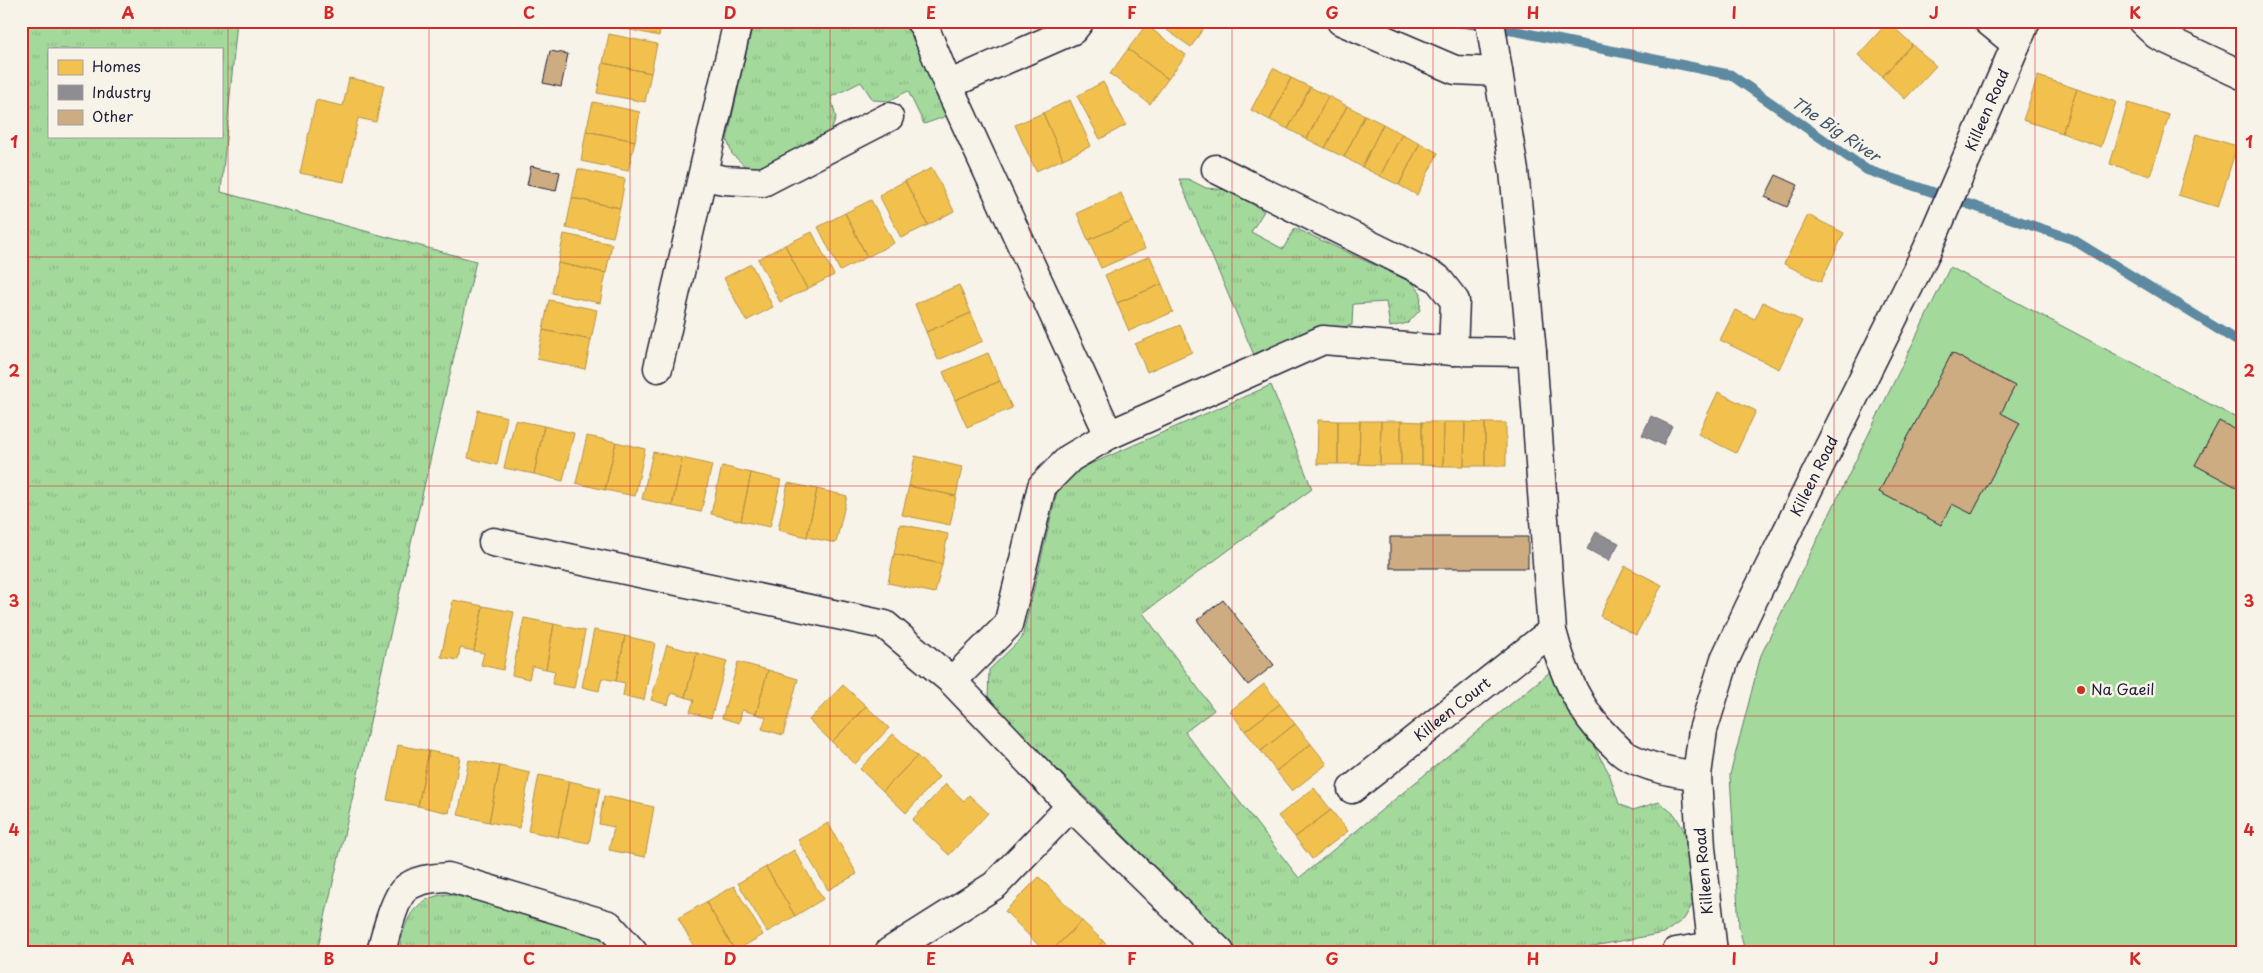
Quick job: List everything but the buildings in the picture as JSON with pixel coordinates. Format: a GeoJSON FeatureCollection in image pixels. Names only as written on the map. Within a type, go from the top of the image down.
{"type":"FeatureCollection","features":[{"type":"Feature","properties":{"kind":"street"},"geometry":{"type":"LineString","coordinates":[[658,368],[738,21]]}},
{"type":"Feature","properties":{"kind":"street"},"geometry":{"type":"LineString","coordinates":[[920,21],[924,26],[948,85],[1109,434]]}},
{"type":"Feature","properties":{"kind":"street"},"geometry":{"type":"LineString","coordinates":[[948,85],[1073,30],[1080,21]]}},
{"type":"Feature","properties":{"kind":"street"},"geometry":{"type":"LineString","coordinates":[[1341,21],[1454,70],[1496,61]]}},
{"type":"Feature","properties":{"kind":"street"},"geometry":{"type":"LineString","coordinates":[[1490,21],[1514,171],[1532,352],[1552,631],[1560,663],[1575,696],[1601,732],[1626,756],[1669,772],[1697,775]]}},
{"type":"Feature","properties":{"kind":"street"},"geometry":{"type":"LineString","coordinates":[[1988,21],[2021,32]]}},
{"type":"Feature","properties":{"kind":"street"},"geometry":{"type":"LineString","coordinates":[[2142,21],[2157,35],[2242,75]]}},
{"type":"Feature","properties":{"kind":"street","name":"Killeen Road"},"geometry":{"type":"LineString","coordinates":[[1712,949],[1701,848],[1697,775],[1703,730],[1726,660],[1753,599],[1927,250],[1965,166],[2021,32]]}},
{"type":"Feature","properties":{"kind":"street"},"geometry":{"type":"LineString","coordinates":[[703,176],[724,180],[763,182],[889,116]]}},
{"type":"Feature","properties":{"kind":"street"},"geometry":{"type":"LineString","coordinates":[[1216,169],[1437,278],[1455,301],[1453,351]]}},
{"type":"Feature","properties":{"kind":"street"},"geometry":{"type":"LineString","coordinates":[[952,680],[1008,625],[1042,486],[1070,458],[1109,434],[1322,340],[1453,351],[1532,352]]}},
{"type":"Feature","properties":{"kind":"street"},"geometry":{"type":"LineString","coordinates":[[493,542],[885,625],[952,680],[1071,806],[1220,952]]}},
{"type":"Feature","properties":{"kind":"street","name":"Killeen Court"},"geometry":{"type":"LineString","coordinates":[[1352,789],[1552,631]]}},
{"type":"Feature","properties":{"kind":"street"},"geometry":{"type":"LineString","coordinates":[[889,952],[995,885],[1071,806]]}},
{"type":"Feature","properties":{"kind":"street"},"geometry":{"type":"LineString","coordinates":[[381,952],[386,931],[404,890],[426,879],[448,876],[609,925],[632,952]]}},
{"type":"Feature","properties":{"kind":"street"},"geometry":{"type":"LineString","coordinates":[[1676,952],[1712,949]]}},
{"type":"Feature","properties":{"kind":"green space"},"geometry":{"type":"Polygon","coordinates":[[[21,21],[237,21],[221,192],[476,261],[317,952],[21,952],[21,21]]]}},
{"type":"Feature","properties":{"kind":"green space"},"geometry":{"type":"Polygon","coordinates":[[[753,21],[904,21],[915,37],[950,115],[924,124],[908,91],[889,101],[873,100],[861,82],[831,97],[836,118],[830,133],[766,168],[747,168],[732,154],[727,140],[753,21]]]}},
{"type":"Feature","properties":{"kind":"green space"},"geometry":{"type":"Polygon","coordinates":[[[1179,179],[1188,179],[1206,188],[1228,190],[1264,211],[1251,232],[1283,249],[1295,228],[1413,283],[1421,293],[1420,310],[1408,323],[1390,327],[1386,302],[1353,304],[1352,325],[1299,335],[1254,355],[1179,179]]]}},
{"type":"Feature","properties":{"kind":"green space"},"geometry":{"type":"Polygon","coordinates":[[[1950,267],[2242,421],[2242,952],[1745,952],[1739,927],[1730,775],[1761,655],[1950,267]]]}},
{"type":"Feature","properties":{"kind":"green space"},"geometry":{"type":"Polygon","coordinates":[[[1271,385],[1312,489],[1143,613],[1214,710],[1185,732],[1299,878],[1551,671],[1609,773],[1619,804],[1633,810],[1659,802],[1675,815],[1685,832],[1695,900],[1684,919],[1664,933],[1583,948],[1575,952],[1240,952],[988,700],[989,670],[1022,638],[1058,488],[1077,470],[1271,385]]]}},
{"type":"Feature","properties":{"kind":"green space"},"geometry":{"type":"Polygon","coordinates":[[[448,894],[580,926],[607,942],[615,952],[399,952],[404,930],[412,912],[426,900],[448,894]]]}},
{"type":"Feature","properties":{"kind":"waterway","name":"The Big River"},"geometry":{"type":"LineString","coordinates":[[1449,21],[1500,28],[1731,75],[1867,170],[2072,239],[2242,344]]}},
{"type":"Feature","properties":{"kind":"place","name":"Na Gaeil"},"geometry":{"type":"Point","coordinates":[2081,690]}}]}
